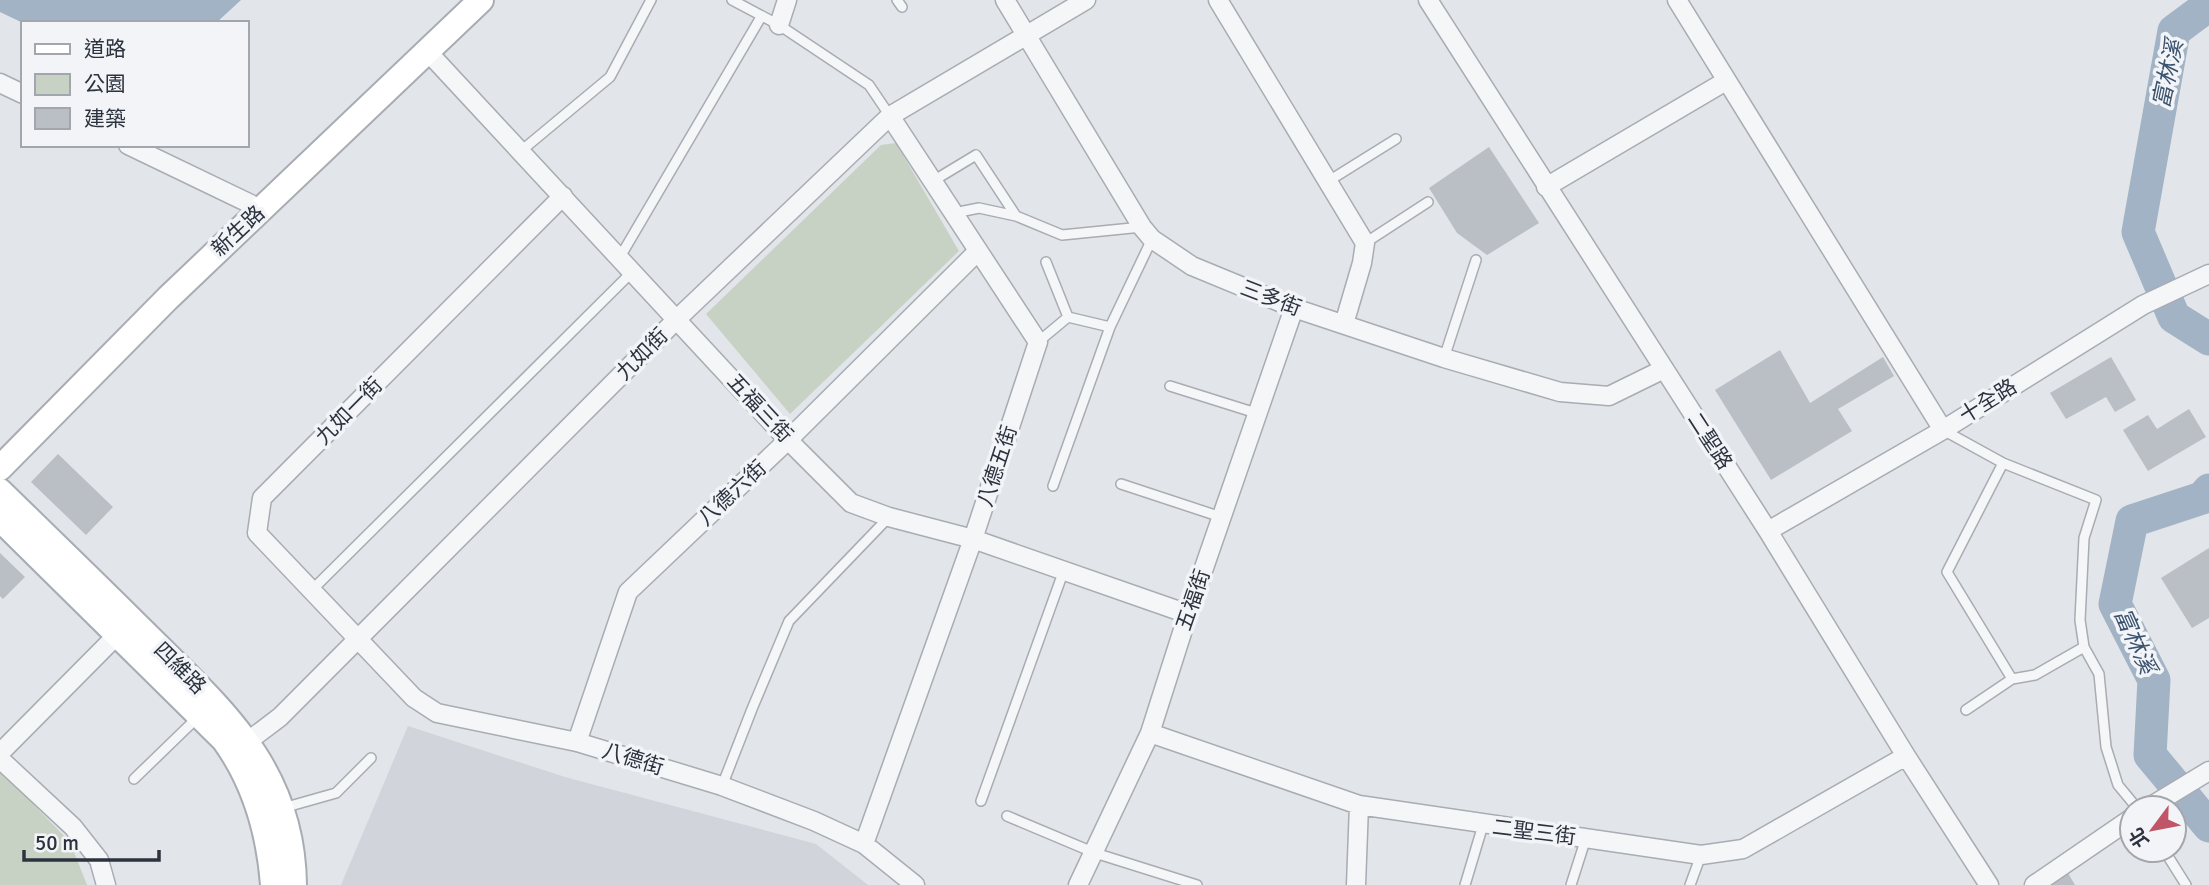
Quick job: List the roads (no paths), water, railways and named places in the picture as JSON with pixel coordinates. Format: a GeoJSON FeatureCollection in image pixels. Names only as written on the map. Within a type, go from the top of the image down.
{"type":"FeatureCollection","features":[{"type":"Feature","properties":{"kind":"street","name":"新生路"},"geometry":{"type":"LineString","coordinates":[[0,468],[168,298],[481,0]]}},
{"type":"Feature","properties":{"kind":"street"},"geometry":{"type":"LineString","coordinates":[[779,25],[787,0]]}},
{"type":"Feature","properties":{"kind":"street","name":"三多街"},"geometry":{"type":"LineString","coordinates":[[1006,0],[1147,233],[1192,266],[1294,308],[1444,358],[1560,392],[1609,396],[1664,369]]}},
{"type":"Feature","properties":{"kind":"street","name":"九如街"},"geometry":{"type":"LineString","coordinates":[[240,747],[279,717],[678,318],[890,116],[1086,0]]}},
{"type":"Feature","properties":{"kind":"street"},"geometry":{"type":"LineString","coordinates":[[1218,0],[1365,243],[1362,263],[1344,324]]}},
{"type":"Feature","properties":{"kind":"street","name":"二聖路"},"geometry":{"type":"LineString","coordinates":[[1428,0],[1768,531],[1989,885]]}},
{"type":"Feature","properties":{"kind":"street"},"geometry":{"type":"LineString","coordinates":[[1677,0],[1942,430]]}},
{"type":"Feature","properties":{"kind":"street","name":"五福三街"},"geometry":{"type":"LineString","coordinates":[[428,52],[678,318],[788,440],[851,503],[889,517],[972,539],[1188,614]]}},
{"type":"Feature","properties":{"kind":"street"},"geometry":{"type":"LineString","coordinates":[[1546,187],[1726,81]]}},
{"type":"Feature","properties":{"kind":"street"},"geometry":{"type":"LineString","coordinates":[[0,83],[21,93]]}},
{"type":"Feature","properties":{"kind":"street"},"geometry":{"type":"LineString","coordinates":[[890,116],[1038,342]]}},
{"type":"Feature","properties":{"kind":"street"},"geometry":{"type":"LineString","coordinates":[[132,147],[261,209]]}},
{"type":"Feature","properties":{"kind":"street","name":"九如一街"},"geometry":{"type":"LineString","coordinates":[[356,639],[257,533],[262,498],[564,196]]}},
{"type":"Feature","properties":{"kind":"street","name":"八德六街"},"geometry":{"type":"LineString","coordinates":[[577,742],[628,592],[788,440],[978,251]]}},
{"type":"Feature","properties":{"kind":"street","name":"十全路"},"geometry":{"type":"LineString","coordinates":[[1768,531],[1942,430],[2143,304],[2209,274]]}},
{"type":"Feature","properties":{"kind":"street","name":"五福街"},"geometry":{"type":"LineString","coordinates":[[1078,885],[1150,733],[1256,413],[1294,308]]}},
{"type":"Feature","properties":{"kind":"street","name":"八德五街"},"geometry":{"type":"LineString","coordinates":[[864,844],[972,539],[1038,342]]}},
{"type":"Feature","properties":{"kind":"street","name":"四維路"},"geometry":{"type":"LineString","coordinates":[[0,491],[125,627],[200,715],[240,747],[282,808],[292,857],[294,885]]}},
{"type":"Feature","properties":{"kind":"street","name":"四維路"},"geometry":{"type":"LineString","coordinates":[[0,519],[224,712],[240,747],[262,816],[270,850],[273,885]]}},
{"type":"Feature","properties":{"kind":"street"},"geometry":{"type":"LineString","coordinates":[[0,753],[125,627]]}},
{"type":"Feature","properties":{"kind":"street","name":"八德街"},"geometry":{"type":"LineString","coordinates":[[356,639],[414,698],[437,713],[577,742],[722,786],[814,821],[864,844],[915,885]]}},
{"type":"Feature","properties":{"kind":"street","name":"二聖三街"},"geometry":{"type":"LineString","coordinates":[[1150,733],[1359,806],[1701,855],[1743,849],[1906,756]]}},
{"type":"Feature","properties":{"kind":"street"},"geometry":{"type":"LineString","coordinates":[[0,759],[73,827],[99,860],[106,885]]}},
{"type":"Feature","properties":{"kind":"street"},"geometry":{"type":"LineString","coordinates":[[2170,794],[2205,774]]}},
{"type":"Feature","properties":{"kind":"street"},"geometry":{"type":"LineString","coordinates":[[1356,885],[1359,806]]}},
{"type":"Feature","properties":{"kind":"street"},"geometry":{"type":"LineString","coordinates":[[2034,885],[2118,828]]}},
{"type":"Feature","properties":{"kind":"lane"},"geometry":{"type":"LineString","coordinates":[[521,151],[610,77],[651,0]]}},
{"type":"Feature","properties":{"kind":"lane"},"geometry":{"type":"LineString","coordinates":[[732,0],[779,25],[869,85],[890,116]]}},
{"type":"Feature","properties":{"kind":"lane"},"geometry":{"type":"LineString","coordinates":[[620,257],[761,17]]}},
{"type":"Feature","properties":{"kind":"lane"},"geometry":{"type":"LineString","coordinates":[[1327,182],[1396,139]]}},
{"type":"Feature","properties":{"kind":"lane"},"geometry":{"type":"LineString","coordinates":[[933,181],[976,155],[1016,216]]}},
{"type":"Feature","properties":{"kind":"lane"},"geometry":{"type":"LineString","coordinates":[[1365,243],[1428,202]]}},
{"type":"Feature","properties":{"kind":"lane"},"geometry":{"type":"LineString","coordinates":[[954,214],[979,208],[1016,216],[1062,235],[1147,233],[1053,486]]}},
{"type":"Feature","properties":{"kind":"lane"},"geometry":{"type":"LineString","coordinates":[[1444,358],[1476,260]]}},
{"type":"Feature","properties":{"kind":"lane"},"geometry":{"type":"LineString","coordinates":[[1046,262],[1068,317]]}},
{"type":"Feature","properties":{"kind":"lane"},"geometry":{"type":"LineString","coordinates":[[312,590],[633,271]]}},
{"type":"Feature","properties":{"kind":"lane"},"geometry":{"type":"LineString","coordinates":[[1068,317],[1110,327]]}},
{"type":"Feature","properties":{"kind":"lane"},"geometry":{"type":"LineString","coordinates":[[1038,342],[1068,317]]}},
{"type":"Feature","properties":{"kind":"lane"},"geometry":{"type":"LineString","coordinates":[[1170,386],[1256,413]]}},
{"type":"Feature","properties":{"kind":"lane"},"geometry":{"type":"LineString","coordinates":[[1942,430],[2003,463],[2096,500],[2084,538],[2080,620],[2084,647],[2099,674],[2106,747],[2118,785],[2129,794]]}},
{"type":"Feature","properties":{"kind":"lane"},"geometry":{"type":"LineString","coordinates":[[2003,463],[1947,572],[2012,680]]}},
{"type":"Feature","properties":{"kind":"lane"},"geometry":{"type":"LineString","coordinates":[[1121,484],[1221,517]]}},
{"type":"Feature","properties":{"kind":"lane"},"geometry":{"type":"LineString","coordinates":[[722,786],[789,621],[889,517]]}},
{"type":"Feature","properties":{"kind":"lane"},"geometry":{"type":"LineString","coordinates":[[981,802],[1064,570]]}},
{"type":"Feature","properties":{"kind":"lane"},"geometry":{"type":"LineString","coordinates":[[1966,710],[2012,680],[2035,676],[2084,647]]}},
{"type":"Feature","properties":{"kind":"lane"},"geometry":{"type":"LineString","coordinates":[[134,779],[200,715]]}},
{"type":"Feature","properties":{"kind":"lane"},"geometry":{"type":"LineString","coordinates":[[282,808],[336,793],[371,758]]}},
{"type":"Feature","properties":{"kind":"lane"},"geometry":{"type":"LineString","coordinates":[[1007,816],[1095,853],[1197,885]]}},
{"type":"Feature","properties":{"kind":"lane"},"geometry":{"type":"LineString","coordinates":[[1465,885],[1483,825]]}},
{"type":"Feature","properties":{"kind":"lane"},"geometry":{"type":"LineString","coordinates":[[1572,885],[1586,838]]}},
{"type":"Feature","properties":{"kind":"lane"},"geometry":{"type":"LineString","coordinates":[[1690,885],[1701,855]]}},
{"type":"Feature","properties":{"kind":"lane"},"geometry":{"type":"LineString","coordinates":[[2173,864],[2186,885]]}},
{"type":"Feature","properties":{"kind":"water"},"geometry":{"type":"Polygon","coordinates":[[[0,0],[241,0],[218,21],[21,22],[0,12],[0,0]]]}},
{"type":"Feature","properties":{"kind":"waterway","name":"富林溪"},"geometry":{"type":"LineString","coordinates":[[2209,5],[2174,31],[2138,232],[2174,317],[2209,339]]}},
{"type":"Feature","properties":{"kind":"waterway","name":"富林溪"},"geometry":{"type":"LineString","coordinates":[[2209,490],[2202,498],[2132,521],[2115,604],[2154,680],[2150,755],[2209,826]]}}]}
